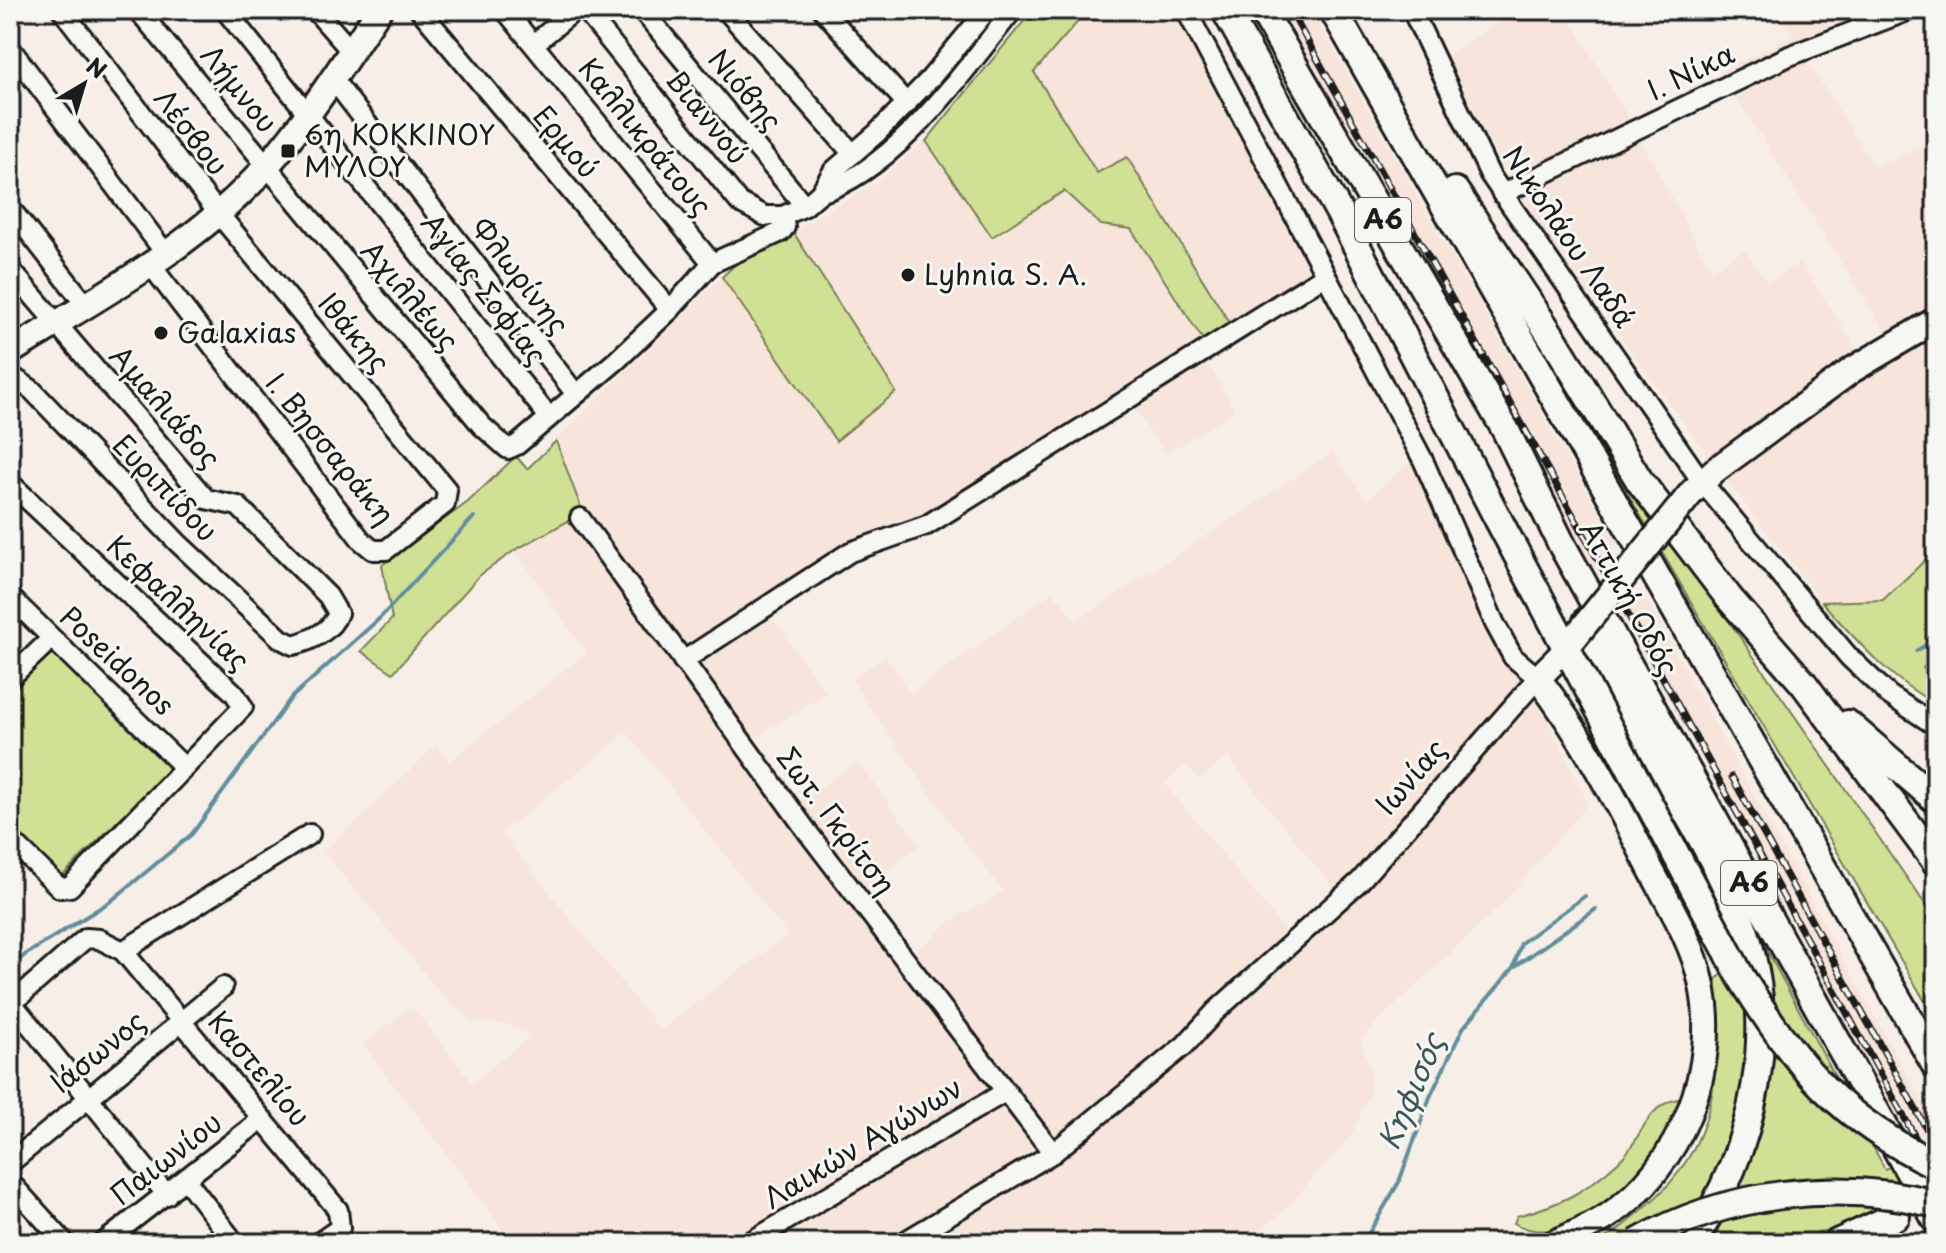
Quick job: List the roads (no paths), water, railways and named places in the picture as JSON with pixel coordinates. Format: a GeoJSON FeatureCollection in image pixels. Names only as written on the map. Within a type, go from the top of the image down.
{"type":"FeatureCollection","features":[{"type":"Feature","properties":{"kind":"highway"},"geometry":{"type":"LineString","coordinates":[[1225,10],[1338,210],[1741,977],[1804,1070],[1849,1112],[1882,1136],[1936,1165]]}},
{"type":"Feature","properties":{"kind":"highway","name":"Αττική Οδός"},"geometry":{"type":"LineString","coordinates":[[1262,10],[1505,429],[1563,547],[1936,1220]]}},
{"type":"Feature","properties":{"kind":"highway","name":"Αττική Οδός"},"geometry":{"type":"LineString","coordinates":[[1333,10],[1936,1066]]}},
{"type":"Feature","properties":{"kind":"highway"},"geometry":{"type":"LineString","coordinates":[[1384,99],[1448,181],[1554,340],[1639,480],[1720,587],[1804,684],[1936,862]]}},
{"type":"Feature","properties":{"kind":"highway"},"geometry":{"type":"LineString","coordinates":[[1563,547],[1592,635],[1635,723],[1740,918],[1752,959],[1759,1045],[1755,1090],[1730,1178],[1691,1243]]}},
{"type":"Feature","properties":{"kind":"highway"},"geometry":{"type":"LineString","coordinates":[[1804,684],[1908,779],[1936,800]]}},
{"type":"Feature","properties":{"kind":"highway"},"geometry":{"type":"LineString","coordinates":[[1637,1243],[1697,1215],[1768,1197],[1853,1193],[1936,1204]]}},
{"type":"Feature","properties":{"kind":"highway"},"geometry":{"type":"LineString","coordinates":[[1837,1243],[1936,1197]]}},
{"type":"Feature","properties":{"kind":"main road"},"geometry":{"type":"LineString","coordinates":[[10,352],[158,259],[218,213],[266,166],[379,10]]}},
{"type":"Feature","properties":{"kind":"main road","name":"Ιωνίας"},"geometry":{"type":"LineString","coordinates":[[1538,678],[1559,657],[1697,487],[1852,370],[1936,320]]}},
{"type":"Feature","properties":{"kind":"main road"},"geometry":{"type":"LineString","coordinates":[[1538,678],[1603,773],[1685,938],[1701,981],[1705,1026],[1692,1106],[1671,1150],[1621,1205],[1554,1243]]}},
{"type":"Feature","properties":{"kind":"street","name":"Λέσβου"},"geometry":{"type":"LineString","coordinates":[[62,10],[218,213]]}},
{"type":"Feature","properties":{"kind":"street","name":"Λήμνου"},"geometry":{"type":"LineString","coordinates":[[138,10],[266,166]]}},
{"type":"Feature","properties":{"kind":"street","name":"Αγίας Σοφίας"},"geometry":{"type":"LineString","coordinates":[[225,10],[308,110],[548,416]]}},
{"type":"Feature","properties":{"kind":"street"},"geometry":{"type":"LineString","coordinates":[[315,10],[351,51]]}},
{"type":"Feature","properties":{"kind":"street","name":"Ερμού"},"geometry":{"type":"LineString","coordinates":[[420,10],[670,310]]}},
{"type":"Feature","properties":{"kind":"street","name":"Καλλικράτους"},"geometry":{"type":"LineString","coordinates":[[505,10],[712,263]]}},
{"type":"Feature","properties":{"kind":"street"},"geometry":{"type":"LineString","coordinates":[[534,44],[575,10]]}},
{"type":"Feature","properties":{"kind":"street","name":"Βιαννού"},"geometry":{"type":"LineString","coordinates":[[585,10],[739,202],[765,216],[783,216]]}},
{"type":"Feature","properties":{"kind":"street","name":"Νιόβης"},"geometry":{"type":"LineString","coordinates":[[642,10],[805,206]]}},
{"type":"Feature","properties":{"kind":"street"},"geometry":{"type":"LineString","coordinates":[[726,10],[853,154]]}},
{"type":"Feature","properties":{"kind":"street"},"geometry":{"type":"LineString","coordinates":[[823,10],[907,104]]}},
{"type":"Feature","properties":{"kind":"street"},"geometry":{"type":"LineString","coordinates":[[548,416],[670,310],[712,263],[781,232],[785,227],[783,216],[805,206],[820,193],[833,171],[907,104],[981,17],[962,10]]}},
{"type":"Feature","properties":{"kind":"street"},"geometry":{"type":"LineString","coordinates":[[820,193],[844,186],[896,144],[951,86],[1013,10]]}},
{"type":"Feature","properties":{"kind":"street"},"geometry":{"type":"LineString","coordinates":[[1186,10],[1450,515],[1495,624],[1513,657],[1538,678]]}},
{"type":"Feature","properties":{"kind":"street","name":"Νικολάου Λαδά"},"geometry":{"type":"LineString","coordinates":[[1412,10],[1502,194],[1697,487],[1849,657],[1889,695],[1936,726]]}},
{"type":"Feature","properties":{"kind":"street","name":"Ι. Νίκα"},"geometry":{"type":"LineString","coordinates":[[1502,194],[1789,56],[1910,10]]}},
{"type":"Feature","properties":{"kind":"street"},"geometry":{"type":"LineString","coordinates":[[10,48],[158,259]]}},
{"type":"Feature","properties":{"kind":"street","name":"Φλωρίνης"},"geometry":{"type":"LineString","coordinates":[[332,78],[575,393]]}},
{"type":"Feature","properties":{"kind":"street","name":"Αχιλλέως"},"geometry":{"type":"LineString","coordinates":[[266,166],[482,426],[508,449],[517,445],[548,416]]}},
{"type":"Feature","properties":{"kind":"street"},"geometry":{"type":"LineString","coordinates":[[10,208],[85,304]]}},
{"type":"Feature","properties":{"kind":"street","name":"Ιθάκης"},"geometry":{"type":"LineString","coordinates":[[218,213],[447,490]]}},
{"type":"Feature","properties":{"kind":"street","name":"Ι. Βησσαράκη"},"geometry":{"type":"LineString","coordinates":[[158,259],[362,541],[373,550],[386,550],[445,504],[447,490]]}},
{"type":"Feature","properties":{"kind":"street","name":"Αμαλιάδος"},"geometry":{"type":"LineString","coordinates":[[10,269],[54,325],[206,499],[238,506],[336,606],[337,618],[325,630],[293,645],[281,639]]}},
{"type":"Feature","properties":{"kind":"street"},"geometry":{"type":"LineString","coordinates":[[683,661],[850,552],[927,525],[1324,276]]}},
{"type":"Feature","properties":{"kind":"street","name":"Ευριπίδου"},"geometry":{"type":"LineString","coordinates":[[10,375],[32,390],[178,543],[281,639]]}},
{"type":"Feature","properties":{"kind":"street","name":"Κεφαλληνίας"},"geometry":{"type":"LineString","coordinates":[[10,483],[243,702],[242,712],[184,767]]}},
{"type":"Feature","properties":{"kind":"street","name":"Σωτ. Γκρίτση"},"geometry":{"type":"LineString","coordinates":[[580,518],[683,661],[1053,1153]]}},
{"type":"Feature","properties":{"kind":"street","name":"Poseidonos"},"geometry":{"type":"LineString","coordinates":[[10,597],[184,767]]}},
{"type":"Feature","properties":{"kind":"street"},"geometry":{"type":"LineString","coordinates":[[10,678],[51,639]]}},
{"type":"Feature","properties":{"kind":"street","name":"Ιωνίας"},"geometry":{"type":"LineString","coordinates":[[902,1243],[1053,1153],[1151,1075],[1215,1012],[1339,902],[1538,678]]}},
{"type":"Feature","properties":{"kind":"street"},"geometry":{"type":"LineString","coordinates":[[10,839],[60,888],[77,880],[184,767]]}},
{"type":"Feature","properties":{"kind":"street"},"geometry":{"type":"LineString","coordinates":[[167,1195],[12,1003],[86,938],[99,939],[123,951],[310,834]]}},
{"type":"Feature","properties":{"kind":"street","name":"Καστελίου"},"geometry":{"type":"LineString","coordinates":[[123,951],[338,1210],[340,1228],[318,1243]]}},
{"type":"Feature","properties":{"kind":"street","name":"Ιάσωνος"},"geometry":{"type":"LineString","coordinates":[[10,1163],[86,1097],[223,987]]}},
{"type":"Feature","properties":{"kind":"street","name":"Λαικών Αγώνων"},"geometry":{"type":"LineString","coordinates":[[748,1243],[1005,1092]]}},
{"type":"Feature","properties":{"kind":"street","name":"Παιωνίου"},"geometry":{"type":"LineString","coordinates":[[103,1243],[187,1181],[262,1119]]}},
{"type":"Feature","properties":{"kind":"street"},"geometry":{"type":"LineString","coordinates":[[187,1181],[235,1243]]}},
{"type":"Feature","properties":{"kind":"street"},"geometry":{"type":"LineString","coordinates":[[10,1182],[65,1243]]}},
{"type":"Feature","properties":{"kind":"waterway"},"geometry":{"type":"LineString","coordinates":[[10,968],[25,955],[111,901],[192,834],[291,698],[380,618],[474,517]]}},
{"type":"Feature","properties":{"kind":"waterway","name":"Κηφισός"},"geometry":{"type":"LineString","coordinates":[[1916,651],[1936,639]]}},
{"type":"Feature","properties":{"kind":"waterway","name":"Κηφισός"},"geometry":{"type":"LineString","coordinates":[[1924,668],[1936,658]]}},
{"type":"Feature","properties":{"kind":"waterway","name":"Κηφισός"},"geometry":{"type":"LineString","coordinates":[[1514,965],[1521,943],[1585,896]]}},
{"type":"Feature","properties":{"kind":"waterway","name":"Κηφισός"},"geometry":{"type":"LineString","coordinates":[[1363,1243],[1399,1182],[1430,1097],[1463,1028],[1514,967],[1596,909]]}},
{"type":"Feature","properties":{"kind":"railway"},"geometry":{"type":"LineString","coordinates":[[1290,10],[1591,547],[1936,1175]]}},
{"type":"Feature","properties":{"kind":"railway"},"geometry":{"type":"LineString","coordinates":[[1732,777],[1936,1146]]}},
{"type":"Feature","properties":{"kind":"place","name":"6η ΚΟΚΚΙΝΟΥ ΜΥΛΟΥ"},"geometry":{"type":"Point","coordinates":[288,151]}},
{"type":"Feature","properties":{"kind":"place","name":"Lyhnia S. A."},"geometry":{"type":"Point","coordinates":[908,275]}},
{"type":"Feature","properties":{"kind":"place","name":"Galaxias"},"geometry":{"type":"Point","coordinates":[161,333]}}]}
